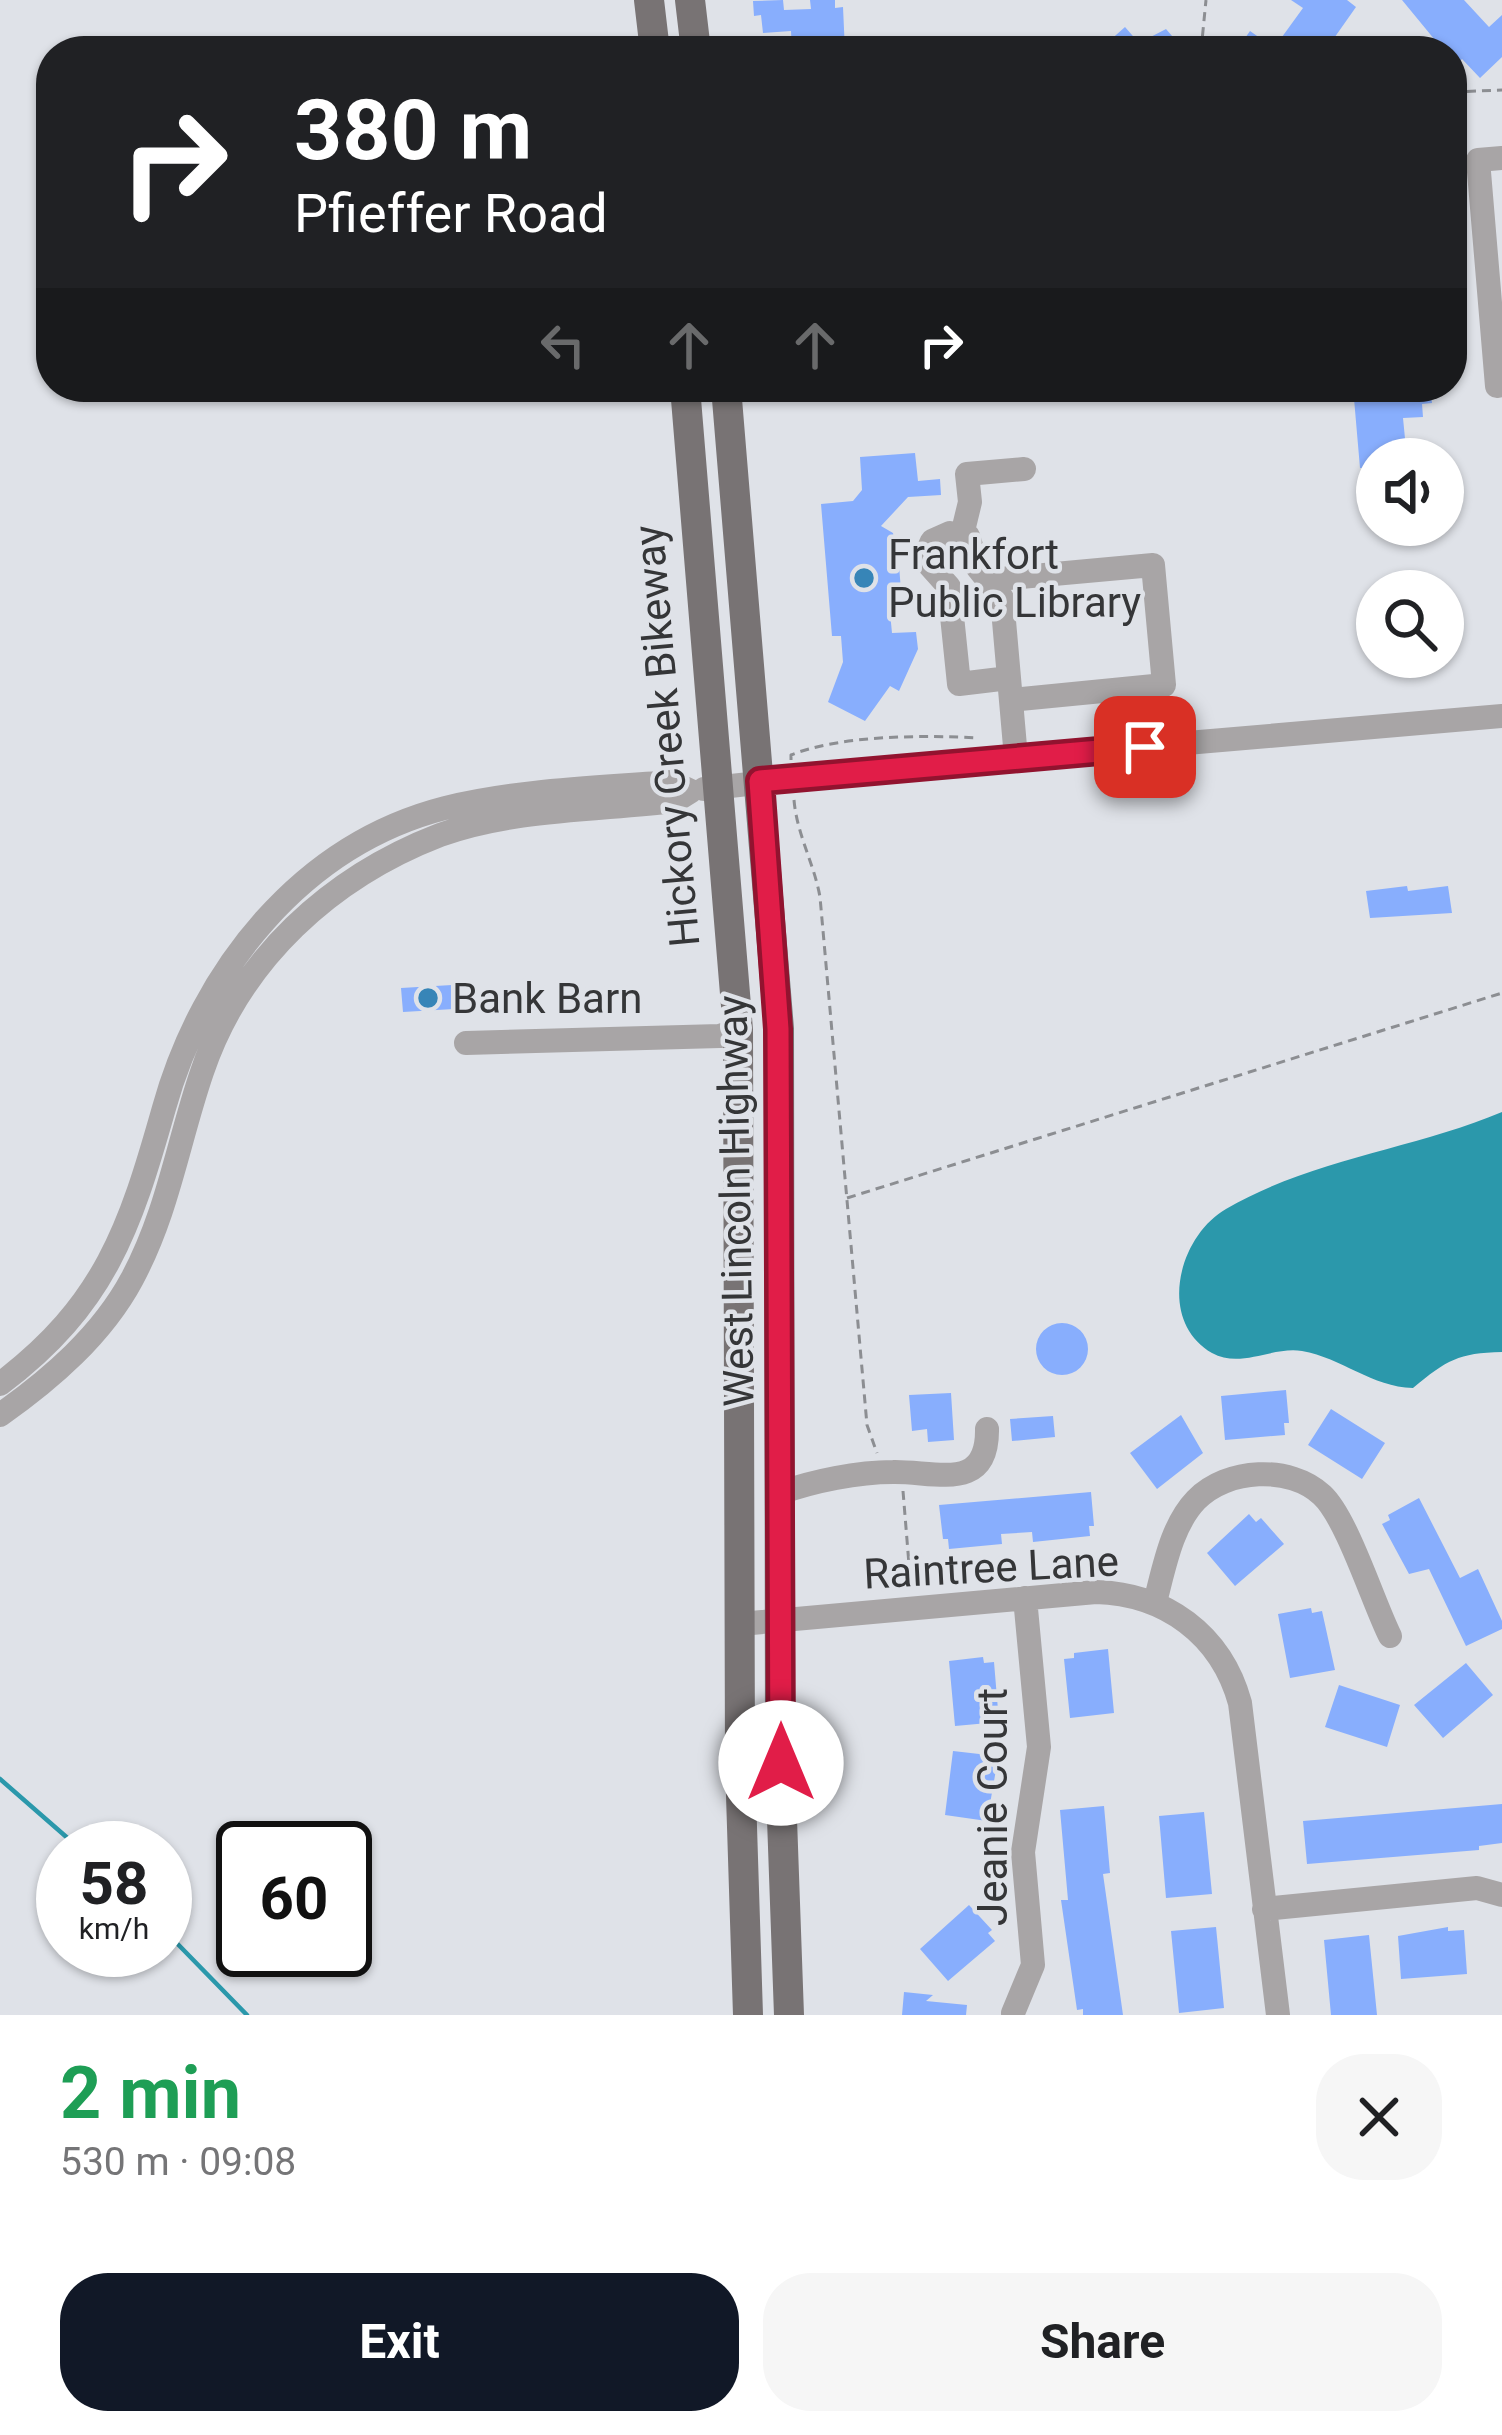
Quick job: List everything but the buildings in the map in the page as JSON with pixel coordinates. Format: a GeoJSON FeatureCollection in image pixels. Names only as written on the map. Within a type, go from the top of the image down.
{"type":"FeatureCollection","features":[{"type":"Feature","properties":{"kind":"main road"},"geometry":{"type":"LineString","coordinates":[[649,0],[654,36]]}},
{"type":"Feature","properties":{"kind":"main road"},"geometry":{"type":"LineString","coordinates":[[689,0],[694,36]]}},
{"type":"Feature","properties":{"kind":"main road","name":"West Lincoln Highway"},"geometry":{"type":"LineString","coordinates":[[686,402],[706,789],[738,1030],[740,1624],[748,2015]]}},
{"type":"Feature","properties":{"kind":"main road","name":"West Lincoln Highway"},"geometry":{"type":"LineString","coordinates":[[727,402],[778,1029],[780,1620],[789,2015]]}},
{"type":"Feature","properties":{"kind":"street"},"geometry":{"type":"LineString","coordinates":[[1502,158],[1478,160],[1493,239],[1497,386],[1502,386]]}},
{"type":"Feature","properties":{"kind":"street"},"geometry":{"type":"LineString","coordinates":[[962,535],[970,502],[967,474],[1024,469]]}},
{"type":"Feature","properties":{"kind":"street"},"geometry":{"type":"LineString","coordinates":[[949,586],[983,574],[1153,566],[1164,685],[1010,689],[958,684],[949,586],[930,572],[924,559],[932,541],[950,533],[962,535],[974,549],[983,574],[1002,598],[1010,689],[1015,749]]}},
{"type":"Feature","properties":{"kind":"street"},"geometry":{"type":"LineString","coordinates":[[0,1415],[48,1381],[130,1283],[160,1221],[202,1071],[224,1020],[254,971],[289,930],[338,888],[443,834],[512,820],[674,801],[706,789],[1015,749],[1502,716]]}},
{"type":"Feature","properties":{"kind":"street"},"geometry":{"type":"LineString","coordinates":[[0,1384],[35,1358],[108,1267],[141,1192],[194,1020],[220,973],[286,898],[364,842],[440,809],[502,796],[672,782],[706,789]]}},
{"type":"Feature","properties":{"kind":"street"},"geometry":{"type":"LineString","coordinates":[[466,1043],[720,1036],[738,1030]]}},
{"type":"Feature","properties":{"kind":"street"},"geometry":{"type":"LineString","coordinates":[[780,1493],[892,1472],[952,1476],[975,1467],[987,1451],[987,1429]]}},
{"type":"Feature","properties":{"kind":"street"},"geometry":{"type":"LineString","coordinates":[[1155,1602],[1172,1542],[1198,1498],[1250,1475],[1278,1474],[1322,1495],[1336,1514],[1390,1636]]}},
{"type":"Feature","properties":{"kind":"street","name":"Raintree Lane"},"geometry":{"type":"LineString","coordinates":[[740,1624],[1096,1592],[1155,1602],[1208,1640],[1235,1686],[1243,1720],[1278,2015]]}},
{"type":"Feature","properties":{"kind":"street","name":"Jeanie Court"},"geometry":{"type":"LineString","coordinates":[[1013,2012],[1033,1965],[1023,1852],[1039,1748],[1025,1598]]}},
{"type":"Feature","properties":{"kind":"street"},"geometry":{"type":"LineString","coordinates":[[1264,1909],[1477,1888],[1502,1894]]}},
{"type":"Feature","properties":{"kind":"path"},"geometry":{"type":"LineString","coordinates":[[1202,36],[1206,0]]}},
{"type":"Feature","properties":{"kind":"path"},"geometry":{"type":"LineString","coordinates":[[1467,91],[1502,90]]}},
{"type":"Feature","properties":{"kind":"path"},"geometry":{"type":"LineString","coordinates":[[790,755],[811,747],[940,736],[1015,749]]}},
{"type":"Feature","properties":{"kind":"path"},"geometry":{"type":"LineString","coordinates":[[796,829],[816,872],[820,897],[868,1424],[873,1446],[892,1472],[904,1501],[912,1609]]}},
{"type":"Feature","properties":{"kind":"path"},"geometry":{"type":"LineString","coordinates":[[847,1198],[1502,993]]}},
{"type":"Feature","properties":{"kind":"water"},"geometry":{"type":"Polygon","coordinates":[[[1502,1112],[1502,1352],[1454,1360],[1413,1388],[1384,1383],[1302,1351],[1223,1357],[1195,1338],[1184,1320],[1180,1279],[1196,1238],[1226,1209],[1292,1178],[1502,1112]]]}},
{"type":"Feature","properties":{"kind":"waterway"},"geometry":{"type":"LineString","coordinates":[[0,1779],[48,1821]]}},
{"type":"Feature","properties":{"kind":"waterway"},"geometry":{"type":"LineString","coordinates":[[192,1959],[247,2015]]}},
{"type":"Feature","properties":{"kind":"place","name":"Frankfort Public Library"},"geometry":{"type":"Point","coordinates":[864,578]}},
{"type":"Feature","properties":{"kind":"place","name":"Bank Barn"},"geometry":{"type":"Point","coordinates":[428,998]}},
{"type":"Feature","properties":{"kind":"route"},"geometry":{"type":"LineString","coordinates":[[781,1763],[778,1029],[760,781],[1145,747]]}}]}
